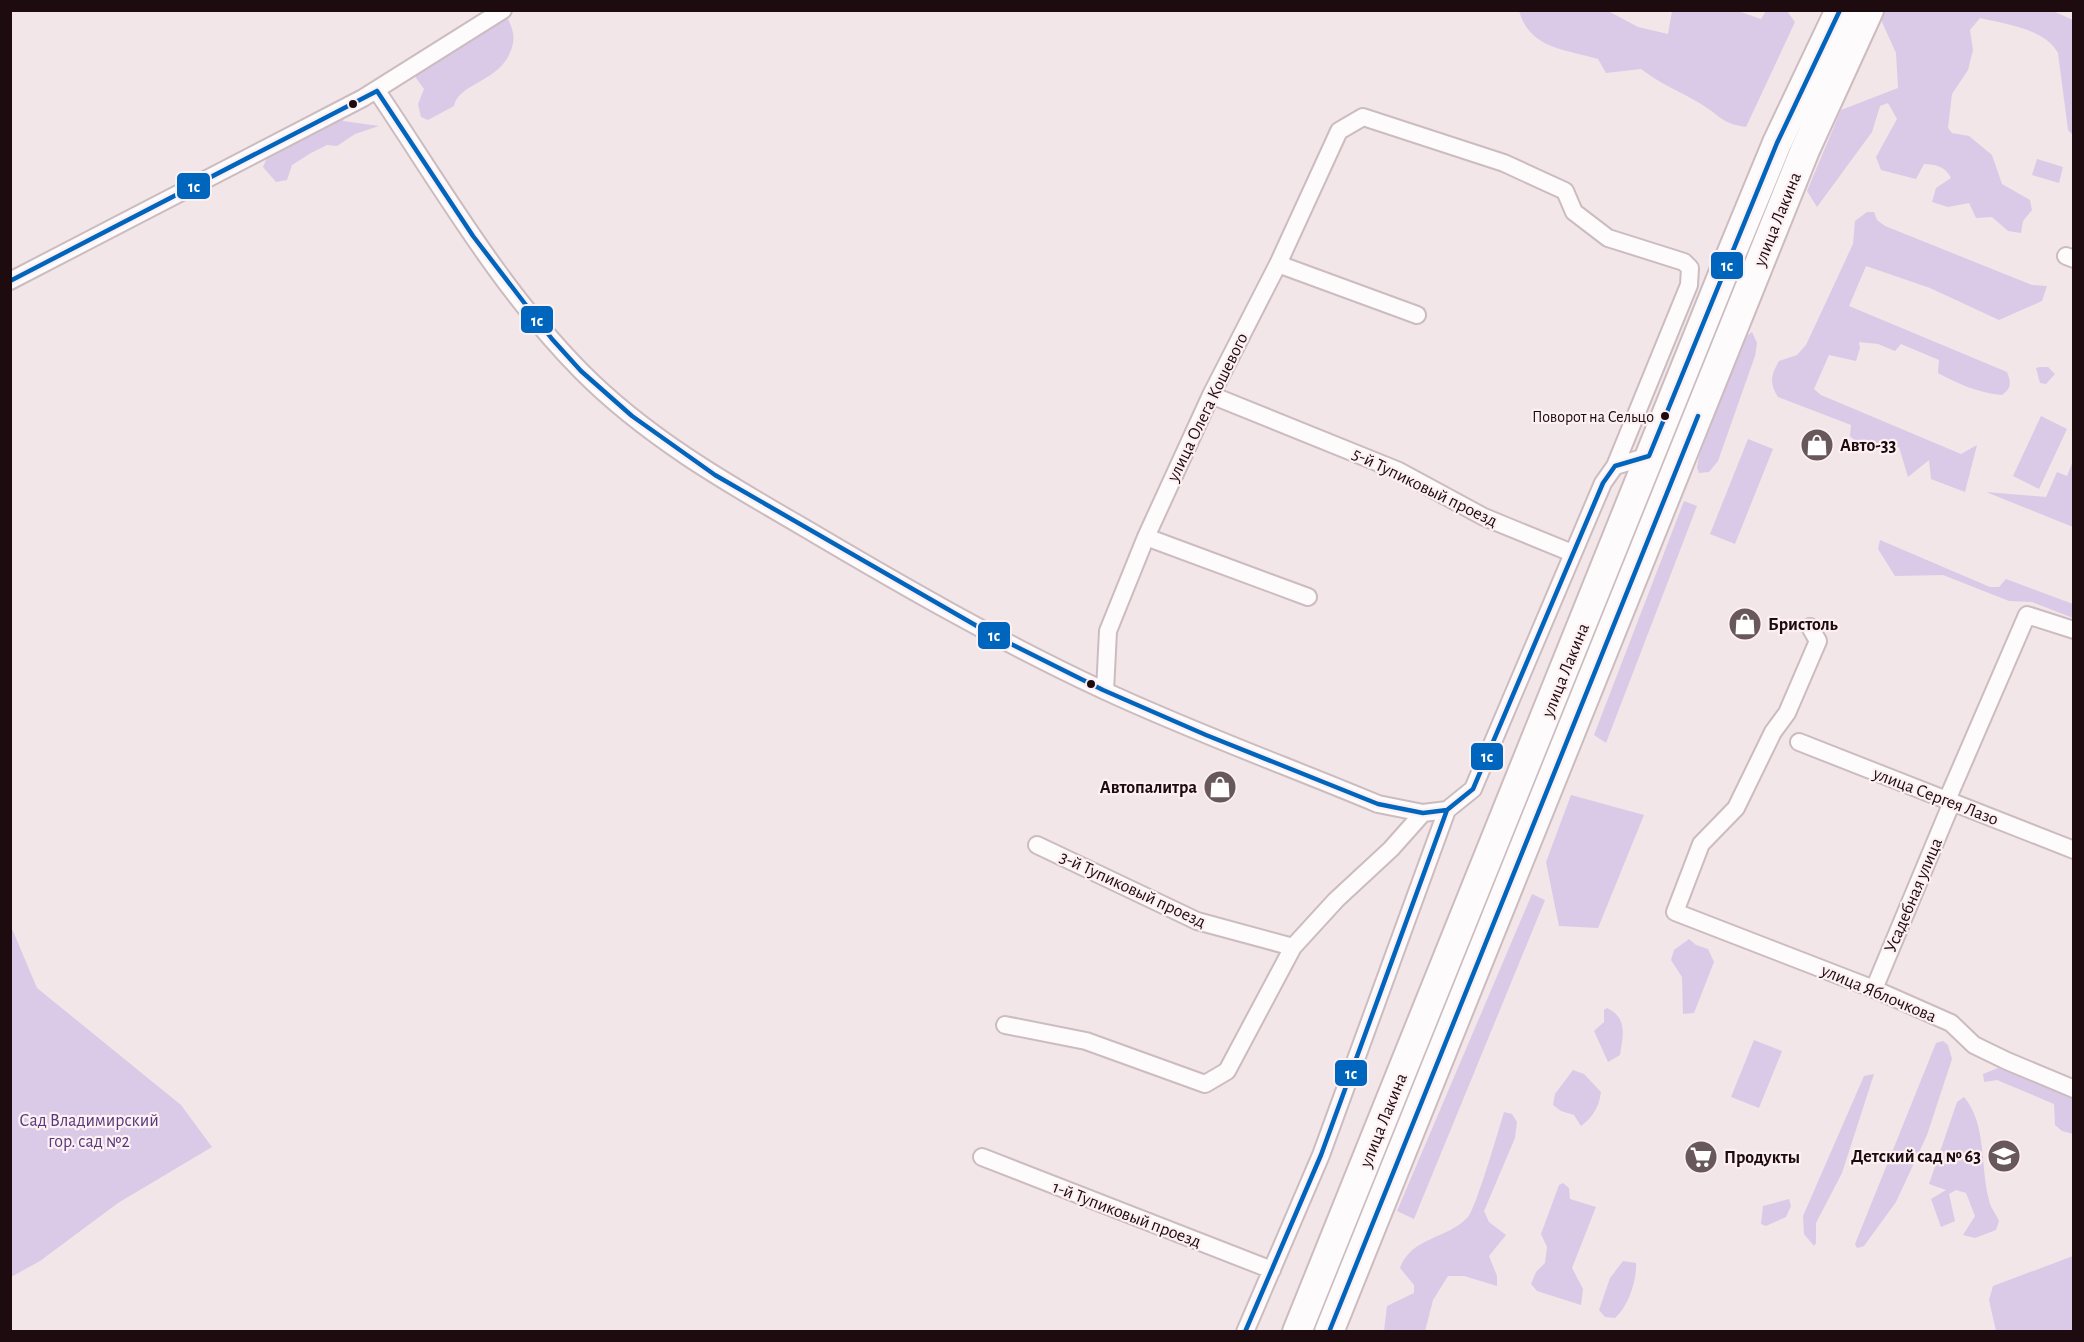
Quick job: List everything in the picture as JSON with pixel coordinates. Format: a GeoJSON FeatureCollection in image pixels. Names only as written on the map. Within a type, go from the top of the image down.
{"type":"FeatureCollection","features":[{"type":"Feature","properties":{"kind":"highway","name":"улица Лакина"},"geometry":{"type":"LineString","coordinates":[[1298,1332],[1778,143],[1840,10]]}},
{"type":"Feature","properties":{"kind":"highway","name":"улица Лакина"},"geometry":{"type":"LineString","coordinates":[[1329,1332],[1796,171],[1869,10]]}},
{"type":"Feature","properties":{"kind":"street"},"geometry":{"type":"LineString","coordinates":[[10,281],[377,91],[503,10]]}},
{"type":"Feature","properties":{"kind":"street"},"geometry":{"type":"LineString","coordinates":[[377,91],[524,308],[582,373],[640,424],[754,498],[875,570],[1105,691],[1378,804],[1423,813],[1447,810]]}},
{"type":"Feature","properties":{"kind":"street","name":"улица Олега Кошевого"},"geometry":{"type":"LineString","coordinates":[[1105,691],[1108,631],[1146,537],[1211,395],[1278,264],[1339,131],[1363,117],[1504,163],[1565,191],[1574,212],[1608,238],[1684,262],[1690,268],[1689,285],[1615,466]]}},
{"type":"Feature","properties":{"kind":"street"},"geometry":{"type":"LineString","coordinates":[[1278,264],[1418,315]]}},
{"type":"Feature","properties":{"kind":"street","name":"5-й Тупиковый проезд"},"geometry":{"type":"LineString","coordinates":[[1211,395],[1400,471],[1484,517],[1572,554]]}},
{"type":"Feature","properties":{"kind":"street"},"geometry":{"type":"LineString","coordinates":[[1245,1332],[1321,1155],[1447,810],[1473,789],[1603,483],[1615,466],[1650,456]]}},
{"type":"Feature","properties":{"kind":"street"},"geometry":{"type":"LineString","coordinates":[[1146,537],[1308,597]]}},
{"type":"Feature","properties":{"kind":"street","name":"Усадебная улица"},"geometry":{"type":"LineString","coordinates":[[1874,989],[2027,615],[2073,630]]}},
{"type":"Feature","properties":{"kind":"street","name":"улица Яблочкова"},"geometry":{"type":"LineString","coordinates":[[1810,627],[1818,640],[1787,714],[1773,732],[1736,808],[1701,844],[1675,912],[1874,989],[1951,1023],[1974,1045],[2073,1089]]}},
{"type":"Feature","properties":{"kind":"street","name":"улица Сергея Лазо"},"geometry":{"type":"LineString","coordinates":[[1799,742],[2073,850]]}},
{"type":"Feature","properties":{"kind":"street"},"geometry":{"type":"LineString","coordinates":[[1005,1025],[1086,1041],[1205,1084],[1227,1071],[1293,947],[1336,900],[1391,849],[1423,813]]}},
{"type":"Feature","properties":{"kind":"street","name":"3-й Тупиковый проезд"},"geometry":{"type":"LineString","coordinates":[[1037,844],[1197,921],[1293,947]]}},
{"type":"Feature","properties":{"kind":"street","name":"1-й Тупиковый проезд"},"geometry":{"type":"LineString","coordinates":[[982,1157],[1272,1270]]}},
{"type":"Feature","properties":{"kind":"green space"},"geometry":{"type":"Polygon","coordinates":[[[1519,11],[1608,11],[1638,27],[1668,34],[1672,11],[1738,11],[1761,19],[1766,11],[1787,11],[1795,22],[1746,127],[1726,121],[1641,69],[1606,73],[1598,59],[1550,46],[1531,33],[1524,24],[1519,11]]]}},
{"type":"Feature","properties":{"kind":"green space"},"geometry":{"type":"Polygon","coordinates":[[[1877,11],[2053,11],[2073,20],[2073,135],[2068,130],[2058,53],[2044,38],[2013,25],[1980,18],[1970,30],[1973,50],[1968,70],[1952,94],[1948,128],[1952,133],[1969,136],[1992,155],[2002,184],[2030,200],[2032,210],[2023,221],[2021,233],[2008,231],[1992,217],[1976,218],[1969,203],[1948,207],[1932,202],[1936,188],[1951,178],[1940,167],[1924,164],[1916,179],[1881,170],[1876,157],[1897,119],[1888,103],[1880,106],[1872,132],[1817,207],[1807,191],[1841,110],[1898,88],[1896,53],[1877,11]]]}},
{"type":"Feature","properties":{"kind":"green space"},"geometry":{"type":"Polygon","coordinates":[[[507,17],[513,32],[513,42],[508,57],[502,65],[462,93],[454,106],[428,120],[421,117],[418,104],[424,89],[414,75],[507,17]]]}},
{"type":"Feature","properties":{"kind":"green space"},"geometry":{"type":"Polygon","coordinates":[[[346,112],[343,121],[379,126],[355,134],[337,146],[327,145],[311,153],[292,165],[287,180],[276,182],[263,167],[267,158],[346,112]]]}},
{"type":"Feature","properties":{"kind":"green space"},"geometry":{"type":"Polygon","coordinates":[[[2037,159],[2063,167],[2059,183],[2032,175],[2037,159]]]}},
{"type":"Feature","properties":{"kind":"green space"},"geometry":{"type":"Polygon","coordinates":[[[1867,212],[1874,212],[1877,220],[1885,226],[2032,285],[2047,286],[2042,301],[1999,320],[1930,288],[1866,266],[1849,306],[2007,372],[2009,387],[2002,395],[1977,390],[1938,373],[1939,360],[1901,344],[1895,351],[1878,344],[1859,342],[1860,348],[1856,361],[1829,355],[1814,389],[1821,395],[1961,454],[1977,445],[1965,492],[1931,479],[1929,460],[1908,477],[1899,447],[1888,452],[1877,444],[1868,453],[1850,436],[1851,425],[1778,397],[1773,387],[1773,375],[1779,361],[1797,355],[1806,345],[1853,244],[1855,221],[1867,212]]]}},
{"type":"Feature","properties":{"kind":"green space"},"geometry":{"type":"Polygon","coordinates":[[[1752,332],[1757,343],[1755,356],[1718,461],[1709,472],[1699,473],[1697,468],[1699,456],[1743,339],[1752,332]]]}},
{"type":"Feature","properties":{"kind":"green space"},"geometry":{"type":"Polygon","coordinates":[[[2048,367],[2055,374],[2046,384],[2040,383],[2036,368],[2048,367]]]}},
{"type":"Feature","properties":{"kind":"green space"},"geometry":{"type":"Polygon","coordinates":[[[2041,416],[2067,429],[2039,489],[2013,476],[2041,416]]]}},
{"type":"Feature","properties":{"kind":"green space"},"geometry":{"type":"Polygon","coordinates":[[[1748,439],[1773,449],[1735,544],[1710,534],[1748,439]]]}},
{"type":"Feature","properties":{"kind":"green space"},"geometry":{"type":"Polygon","coordinates":[[[2073,461],[2073,527],[1986,492],[2046,497],[2057,472],[2067,476],[2073,461]]]}},
{"type":"Feature","properties":{"kind":"green space"},"geometry":{"type":"Polygon","coordinates":[[[1684,501],[1697,506],[1606,743],[1594,735],[1684,501]]]}},
{"type":"Feature","properties":{"kind":"green space"},"geometry":{"type":"Polygon","coordinates":[[[1880,540],[1990,587],[1999,587],[2006,579],[2073,604],[2073,618],[2032,602],[2009,601],[1943,575],[1895,576],[1878,549],[1880,540]]]}},
{"type":"Feature","properties":{"kind":"green space"},"geometry":{"type":"Polygon","coordinates":[[[1571,795],[1644,815],[1598,928],[1559,926],[1546,862],[1571,795]]]}},
{"type":"Feature","properties":{"kind":"green space"},"geometry":{"type":"Polygon","coordinates":[[[1532,894],[1545,900],[1414,1219],[1397,1211],[1532,894]]]}},
{"type":"Feature","properties":{"kind":"green space","name":"Сад Владимирский гор. сад №2"},"geometry":{"type":"Polygon","coordinates":[[[10,924],[37,988],[181,1105],[212,1147],[118,1203],[40,1261],[11,1277],[10,924]]]}},
{"type":"Feature","properties":{"kind":"green space"},"geometry":{"type":"Polygon","coordinates":[[[1689,939],[1696,945],[1708,949],[1714,962],[1694,1013],[1683,1014],[1682,977],[1671,960],[1674,950],[1689,939]]]}},
{"type":"Feature","properties":{"kind":"green space"},"geometry":{"type":"Polygon","coordinates":[[[1607,1008],[1618,1017],[1623,1034],[1620,1055],[1608,1062],[1594,1031],[1604,1022],[1604,1010],[1607,1008]]]}},
{"type":"Feature","properties":{"kind":"green space"},"geometry":{"type":"Polygon","coordinates":[[[1754,1040],[1782,1051],[1759,1108],[1731,1097],[1754,1040]]]}},
{"type":"Feature","properties":{"kind":"green space"},"geometry":{"type":"Polygon","coordinates":[[[1943,1041],[1948,1045],[1952,1059],[1927,1135],[1896,1202],[1864,1246],[1857,1248],[1855,1244],[1936,1043],[1943,1041]]]}},
{"type":"Feature","properties":{"kind":"green space"},"geometry":{"type":"Polygon","coordinates":[[[1998,1068],[2073,1097],[2073,1134],[2062,1131],[2055,1125],[2054,1104],[1997,1080],[1984,1082],[1983,1074],[1998,1068]]]}},
{"type":"Feature","properties":{"kind":"green space"},"geometry":{"type":"Polygon","coordinates":[[[1573,1070],[1584,1074],[1601,1092],[1595,1111],[1581,1126],[1574,1115],[1561,1111],[1553,1105],[1555,1094],[1573,1070]]]}},
{"type":"Feature","properties":{"kind":"green space"},"geometry":{"type":"Polygon","coordinates":[[[1874,1074],[1842,1173],[1816,1223],[1814,1246],[1804,1234],[1803,1216],[1864,1076],[1874,1074]]]}},
{"type":"Feature","properties":{"kind":"green space"},"geometry":{"type":"Polygon","coordinates":[[[1964,1097],[1971,1108],[1980,1133],[1986,1187],[1992,1208],[1999,1221],[1996,1230],[1975,1238],[1963,1235],[1975,1216],[1966,1193],[1956,1190],[1949,1194],[1955,1221],[1941,1227],[1931,1199],[1946,1190],[1929,1184],[1957,1102],[1964,1097]]]}},
{"type":"Feature","properties":{"kind":"green space"},"geometry":{"type":"Polygon","coordinates":[[[1504,1112],[1512,1114],[1517,1122],[1515,1138],[1484,1211],[1489,1222],[1506,1235],[1489,1256],[1497,1276],[1497,1286],[1464,1276],[1448,1276],[1433,1300],[1425,1331],[1384,1331],[1387,1306],[1414,1293],[1414,1285],[1400,1268],[1405,1258],[1421,1244],[1460,1224],[1472,1211],[1504,1112]]]}},
{"type":"Feature","properties":{"kind":"green space"},"geometry":{"type":"Polygon","coordinates":[[[1563,1183],[1569,1188],[1570,1199],[1596,1207],[1572,1268],[1583,1289],[1581,1305],[1537,1291],[1531,1284],[1536,1272],[1545,1263],[1547,1247],[1541,1234],[1559,1185],[1563,1183]]]}},
{"type":"Feature","properties":{"kind":"green space"},"geometry":{"type":"Polygon","coordinates":[[[1789,1199],[1791,1206],[1786,1217],[1766,1226],[1761,1224],[1763,1206],[1789,1199]]]}},
{"type":"Feature","properties":{"kind":"green space"},"geometry":{"type":"Polygon","coordinates":[[[2073,1256],[2073,1331],[1996,1331],[1989,1300],[1993,1286],[2073,1256]]]}},
{"type":"Feature","properties":{"kind":"green space"},"geometry":{"type":"Polygon","coordinates":[[[1623,1261],[1636,1263],[1631,1293],[1615,1318],[1605,1317],[1599,1310],[1610,1278],[1623,1261]]]}},
{"type":"Feature","properties":{"kind":"transit line","name":"1с"},"geometry":{"type":"LineString","coordinates":[[377,91],[473,236],[552,339],[581,371],[632,416],[715,475],[989,633],[1103,690],[1206,735],[1378,804],[1423,813],[1447,810],[1473,789],[1603,483],[1615,466],[1649,456],[1777,143],[1840,10]]}},
{"type":"Feature","properties":{"kind":"transit line","name":"1с"},"geometry":{"type":"LineString","coordinates":[[10,281],[377,91]]}},
{"type":"Feature","properties":{"kind":"transit line","name":"1с"},"geometry":{"type":"LineString","coordinates":[[1329,1332],[1698,416]]}},
{"type":"Feature","properties":{"kind":"transit line","name":"1с"},"geometry":{"type":"LineString","coordinates":[[1245,1332],[1321,1155],[1447,810]]}},
{"type":"Feature","properties":{"kind":"place","name":"Поворот на Сельцо"},"geometry":{"type":"Point","coordinates":[1665,416]}},
{"type":"Feature","properties":{"kind":"place","name":"Авто-33"},"geometry":{"type":"Point","coordinates":[1817,445]}},
{"type":"Feature","properties":{"kind":"place","name":"Бристоль"},"geometry":{"type":"Point","coordinates":[1745,624]}},
{"type":"Feature","properties":{"kind":"place","name":"Автопалитра"},"geometry":{"type":"Point","coordinates":[1220,787]}},
{"type":"Feature","properties":{"kind":"place","name":"Детский сад № 63"},"geometry":{"type":"Point","coordinates":[2004,1156]}},
{"type":"Feature","properties":{"kind":"place","name":"Продукты"},"geometry":{"type":"Point","coordinates":[1701,1157]}}]}
